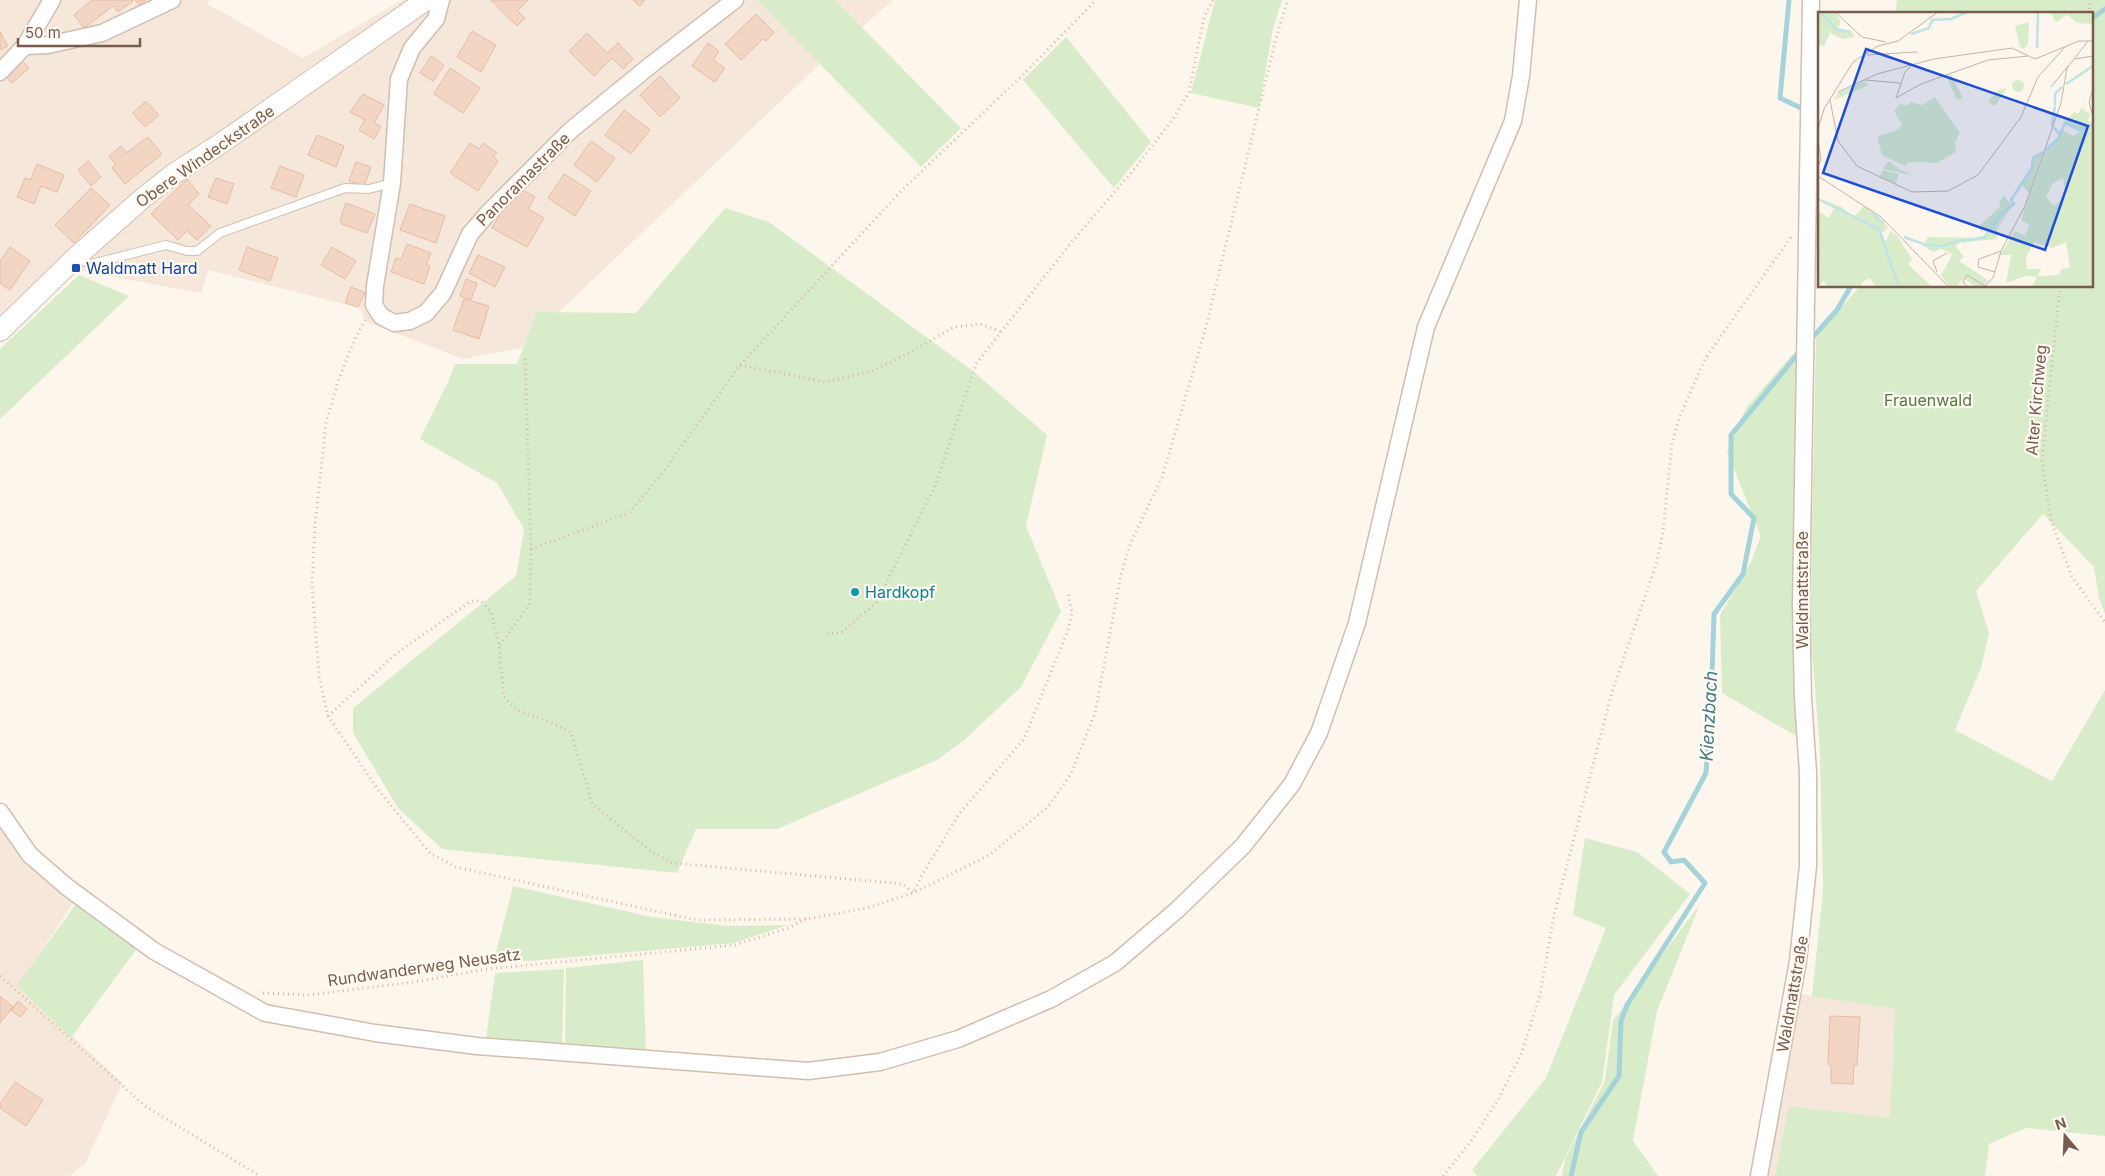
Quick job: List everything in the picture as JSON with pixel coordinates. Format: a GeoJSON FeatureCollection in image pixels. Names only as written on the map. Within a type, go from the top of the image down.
{"type":"FeatureCollection","features":[{"type":"Feature","properties":{"kind":"street"},"geometry":{"type":"LineString","coordinates":[[0,72],[26,46],[52,0]]}},
{"type":"Feature","properties":{"kind":"street"},"geometry":{"type":"LineString","coordinates":[[26,46],[48,45],[102,33],[172,0]]}},
{"type":"Feature","properties":{"kind":"street","name":"Obere Windeckstraße"},"geometry":{"type":"LineString","coordinates":[[0,331],[75,258],[142,198],[172,175],[223,142],[426,0]]}},
{"type":"Feature","properties":{"kind":"street"},"geometry":{"type":"LineString","coordinates":[[374,304],[375,286],[392,184],[399,79],[412,48],[436,19],[441,0]]}},
{"type":"Feature","properties":{"kind":"street","name":"Panoramastraße"},"geometry":{"type":"LineString","coordinates":[[374,304],[381,316],[394,323],[410,322],[426,313],[443,293],[470,234],[489,212],[571,130],[735,0]]}},
{"type":"Feature","properties":{"kind":"street"},"geometry":{"type":"LineString","coordinates":[[0,812],[30,855],[68,887],[154,951],[265,1013],[375,1033],[477,1046],[808,1071],[880,1062],[958,1039],[1050,999],[1115,963],[1177,910],[1243,846],[1292,784],[1319,733],[1357,623],[1426,327],[1512,121],[1521,76],[1528,0]]}},
{"type":"Feature","properties":{"kind":"street","name":"Waldmattstraße"},"geometry":{"type":"LineString","coordinates":[[1759,1176],[1798,961],[1808,866],[1808,773],[1803,698],[1801,604],[1810,0]]}},
{"type":"Feature","properties":{"kind":"lane"},"geometry":{"type":"LineString","coordinates":[[75,258],[91,264],[166,245],[187,251],[197,251],[220,233],[345,188],[369,190],[392,184]]}},
{"type":"Feature","properties":{"kind":"path"},"geometry":{"type":"LineString","coordinates":[[530,549],[629,513],[660,475],[740,365],[904,188],[1021,77],[1096,0]]}},
{"type":"Feature","properties":{"kind":"path"},"geometry":{"type":"LineString","coordinates":[[827,634],[842,632],[876,603],[936,484],[976,364],[1003,332],[1070,244],[1136,167],[1173,119],[1189,92],[1204,17],[1213,0]]}},
{"type":"Feature","properties":{"kind":"path"},"geometry":{"type":"LineString","coordinates":[[374,304],[354,341],[338,381],[326,423],[314,526],[312,585],[319,676],[328,716],[378,791],[415,838],[430,853],[456,867],[696,920],[807,918],[867,908],[914,893],[989,855],[1047,808],[1071,774],[1095,712],[1121,575],[1126,558],[1131,542],[1162,477],[1206,327],[1276,38],[1288,0]]}},
{"type":"Feature","properties":{"kind":"path"},"geometry":{"type":"LineString","coordinates":[[1443,1176],[1471,1141],[1498,1100],[1522,1052],[1540,995],[1554,915],[1612,692],[1656,565],[1663,532],[1672,444],[1679,418],[1705,358],[1791,236]]}},
{"type":"Feature","properties":{"kind":"path","name":"Alter Kirchweg"},"geometry":{"type":"LineString","coordinates":[[2060,288],[2042,461],[2051,521],[2072,577],[2105,622]]}},
{"type":"Feature","properties":{"kind":"path"},"geometry":{"type":"LineString","coordinates":[[740,365],[825,382],[872,371],[954,327],[980,324],[1003,332]]}},
{"type":"Feature","properties":{"kind":"path"},"geometry":{"type":"LineString","coordinates":[[499,645],[530,603],[525,356]]}},
{"type":"Feature","properties":{"kind":"path"},"geometry":{"type":"LineString","coordinates":[[914,893],[922,875],[959,814],[1024,739],[1068,630],[1072,613],[1068,592]]}},
{"type":"Feature","properties":{"kind":"path"},"geometry":{"type":"LineString","coordinates":[[328,716],[397,653],[471,601],[481,600],[491,612],[499,645],[504,697],[519,712],[548,721],[570,732],[592,804],[652,852],[672,863],[903,884],[914,893]]}},
{"type":"Feature","properties":{"kind":"path","name":"Rundwanderweg Neusatz"},"geometry":{"type":"LineString","coordinates":[[257,992],[308,995],[414,982],[487,969],[735,945],[788,928],[807,918]]}},
{"type":"Feature","properties":{"kind":"path"},"geometry":{"type":"LineString","coordinates":[[0,976],[145,1106],[260,1176]]}},
{"type":"Feature","properties":{"kind":"shaded area"},"geometry":{"type":"Polygon","coordinates":[[[0,0],[210,0],[206,3],[303,58],[402,0],[893,0],[825,59],[521,348],[463,359],[367,322],[359,308],[208,270],[201,293],[71,269],[0,338],[0,0]]]}},
{"type":"Feature","properties":{"kind":"shaded area"},"geometry":{"type":"Polygon","coordinates":[[[0,822],[75,900],[19,985],[122,1083],[86,1162],[70,1176],[0,1176],[0,822]]]}},
{"type":"Feature","properties":{"kind":"shaded area"},"geometry":{"type":"Polygon","coordinates":[[[1788,992],[1895,1009],[1890,1119],[1790,1106],[1775,1176],[1754,1176],[1788,992]]]}},
{"type":"Feature","properties":{"kind":"green space"},"geometry":{"type":"Polygon","coordinates":[[[757,0],[835,0],[961,128],[921,167],[757,0]]]}},
{"type":"Feature","properties":{"kind":"green space"},"geometry":{"type":"Polygon","coordinates":[[[1215,0],[1282,0],[1273,28],[1259,108],[1191,93],[1215,0]]]}},
{"type":"Feature","properties":{"kind":"green space","name":"Frauenwald"},"geometry":{"type":"Polygon","coordinates":[[[1897,0],[2105,0],[2105,614],[2099,598],[2094,567],[2043,514],[1976,591],[1989,633],[1981,668],[1955,730],[2052,781],[2105,690],[2105,1136],[2026,1128],[1989,1144],[1985,1176],[1775,1176],[1789,1106],[1890,1118],[1895,1009],[1812,996],[1823,891],[1820,751],[1810,628],[1816,336],[1858,288],[2092,288],[2092,12],[1895,12],[1897,0]]]}},
{"type":"Feature","properties":{"kind":"green space"},"geometry":{"type":"Polygon","coordinates":[[[1066,37],[1151,142],[1114,188],[1023,80],[1066,37]]]}},
{"type":"Feature","properties":{"kind":"green space"},"geometry":{"type":"Polygon","coordinates":[[[725,208],[769,222],[974,372],[1047,435],[1026,526],[1061,611],[1021,687],[963,741],[937,760],[777,829],[696,829],[677,873],[442,849],[398,808],[353,733],[353,708],[516,576],[524,529],[497,483],[420,439],[455,364],[517,364],[537,312],[636,313],[725,208]]]}},
{"type":"Feature","properties":{"kind":"green space"},"geometry":{"type":"Polygon","coordinates":[[[79,275],[129,296],[0,419],[0,349],[79,275]]]}},
{"type":"Feature","properties":{"kind":"green space"},"geometry":{"type":"Polygon","coordinates":[[[1801,345],[1801,739],[1722,693],[1720,615],[1751,562],[1761,536],[1727,452],[1746,408],[1801,345]]]}},
{"type":"Feature","properties":{"kind":"green space"},"geometry":{"type":"Polygon","coordinates":[[[1585,838],[1637,852],[1690,894],[1614,995],[1602,1082],[1556,1176],[1477,1176],[1472,1170],[1546,1078],[1606,928],[1573,915],[1585,838]]]}},
{"type":"Feature","properties":{"kind":"green space"},"geometry":{"type":"Polygon","coordinates":[[[513,886],[652,917],[727,926],[788,925],[734,943],[493,964],[513,886]]]}},
{"type":"Feature","properties":{"kind":"green space"},"geometry":{"type":"Polygon","coordinates":[[[77,903],[138,947],[71,1038],[17,985],[77,903]]]}},
{"type":"Feature","properties":{"kind":"green space"},"geometry":{"type":"Polygon","coordinates":[[[1700,904],[1657,1011],[1633,1141],[1658,1176],[1562,1176],[1565,1159],[1605,1081],[1613,1021],[1700,904]]]}},
{"type":"Feature","properties":{"kind":"green space"},"geometry":{"type":"Polygon","coordinates":[[[643,960],[646,1054],[565,1049],[566,968],[643,960]]]}},
{"type":"Feature","properties":{"kind":"green space"},"geometry":{"type":"Polygon","coordinates":[[[564,969],[562,1048],[486,1039],[495,973],[564,969]]]}},
{"type":"Feature","properties":{"kind":"building"},"geometry":{"type":"Polygon","coordinates":[[[92,0],[133,1],[118,12],[113,6],[84,28],[74,15],[92,0]]]}},
{"type":"Feature","properties":{"kind":"building"},"geometry":{"type":"Polygon","coordinates":[[[135,0],[146,0],[139,5],[135,0]]]}},
{"type":"Feature","properties":{"kind":"building"},"geometry":{"type":"Polygon","coordinates":[[[491,0],[528,0],[517,11],[525,18],[517,26],[491,0]]]}},
{"type":"Feature","properties":{"kind":"building"},"geometry":{"type":"Polygon","coordinates":[[[633,0],[645,0],[640,6],[633,0]]]}},
{"type":"Feature","properties":{"kind":"building"},"geometry":{"type":"Polygon","coordinates":[[[756,14],[774,32],[766,41],[763,39],[741,60],[725,44],[756,14]]]}},
{"type":"Feature","properties":{"kind":"building"},"geometry":{"type":"Polygon","coordinates":[[[472,31],[496,45],[481,72],[457,57],[472,31]]]}},
{"type":"Feature","properties":{"kind":"building"},"geometry":{"type":"Polygon","coordinates":[[[0,32],[8,46],[0,50],[0,32]]]}},
{"type":"Feature","properties":{"kind":"building"},"geometry":{"type":"Polygon","coordinates":[[[587,33],[607,53],[618,43],[633,59],[623,69],[612,58],[594,76],[569,51],[587,33]]]}},
{"type":"Feature","properties":{"kind":"building"},"geometry":{"type":"Polygon","coordinates":[[[708,43],[719,51],[713,60],[725,68],[715,82],[692,66],[708,43]]]}},
{"type":"Feature","properties":{"kind":"building"},"geometry":{"type":"Polygon","coordinates":[[[431,56],[444,65],[433,81],[420,73],[431,56]]]}},
{"type":"Feature","properties":{"kind":"building"},"geometry":{"type":"Polygon","coordinates":[[[21,59],[29,68],[12,83],[3,74],[21,59]]]}},
{"type":"Feature","properties":{"kind":"building"},"geometry":{"type":"Polygon","coordinates":[[[450,68],[480,88],[463,113],[434,94],[450,68]]]}},
{"type":"Feature","properties":{"kind":"building"},"geometry":{"type":"Polygon","coordinates":[[[660,76],[680,98],[660,117],[640,95],[660,76]]]}},
{"type":"Feature","properties":{"kind":"building"},"geometry":{"type":"Polygon","coordinates":[[[363,94],[384,105],[374,123],[381,127],[374,139],[359,130],[365,120],[350,112],[363,94]]]}},
{"type":"Feature","properties":{"kind":"building"},"geometry":{"type":"Polygon","coordinates":[[[146,101],[159,115],[145,127],[133,113],[146,101]]]}},
{"type":"Feature","properties":{"kind":"building"},"geometry":{"type":"Polygon","coordinates":[[[624,110],[650,130],[631,154],[605,135],[624,110]]]}},
{"type":"Feature","properties":{"kind":"building"},"geometry":{"type":"Polygon","coordinates":[[[317,135],[344,146],[336,167],[308,155],[317,135]]]}},
{"type":"Feature","properties":{"kind":"building"},"geometry":{"type":"Polygon","coordinates":[[[148,137],[162,154],[125,184],[112,168],[116,165],[109,156],[121,146],[126,153],[148,137]]]}},
{"type":"Feature","properties":{"kind":"building"},"geometry":{"type":"Polygon","coordinates":[[[591,141],[615,158],[597,182],[574,165],[591,141]]]}},
{"type":"Feature","properties":{"kind":"building"},"geometry":{"type":"Polygon","coordinates":[[[470,143],[479,149],[483,143],[497,153],[493,157],[498,161],[478,191],[450,173],[470,143]]]}},
{"type":"Feature","properties":{"kind":"building"},"geometry":{"type":"Polygon","coordinates":[[[88,161],[101,177],[91,186],[78,170],[88,161]]]}},
{"type":"Feature","properties":{"kind":"building"},"geometry":{"type":"Polygon","coordinates":[[[356,162],[371,167],[364,186],[349,181],[356,162]]]}},
{"type":"Feature","properties":{"kind":"building"},"geometry":{"type":"Polygon","coordinates":[[[37,164],[64,175],[57,192],[41,186],[34,204],[17,197],[25,178],[31,180],[37,164]]]}},
{"type":"Feature","properties":{"kind":"building"},"geometry":{"type":"Polygon","coordinates":[[[280,166],[304,175],[296,197],[271,188],[280,166]]]}},
{"type":"Feature","properties":{"kind":"building"},"geometry":{"type":"Polygon","coordinates":[[[564,174],[591,191],[575,216],[548,198],[564,174]]]}},
{"type":"Feature","properties":{"kind":"building"},"geometry":{"type":"Polygon","coordinates":[[[216,178],[234,184],[227,204],[208,197],[216,178]]]}},
{"type":"Feature","properties":{"kind":"building"},"geometry":{"type":"Polygon","coordinates":[[[187,179],[199,194],[188,205],[211,226],[197,240],[187,231],[178,240],[151,214],[187,179]]]}},
{"type":"Feature","properties":{"kind":"building"},"geometry":{"type":"Polygon","coordinates":[[[518,187],[535,197],[528,209],[544,218],[527,247],[492,228],[507,201],[510,203],[518,187]]]}},
{"type":"Feature","properties":{"kind":"building"},"geometry":{"type":"Polygon","coordinates":[[[91,188],[110,205],[74,243],[55,225],[91,188]]]}},
{"type":"Feature","properties":{"kind":"building"},"geometry":{"type":"Polygon","coordinates":[[[346,203],[375,214],[367,233],[342,224],[340,220],[346,203]]]}},
{"type":"Feature","properties":{"kind":"building"},"geometry":{"type":"Polygon","coordinates":[[[410,204],[445,216],[436,243],[400,230],[410,204]]]}},
{"type":"Feature","properties":{"kind":"building"},"geometry":{"type":"Polygon","coordinates":[[[407,244],[431,253],[426,265],[430,266],[424,284],[391,272],[396,258],[401,260],[407,244]]]}},
{"type":"Feature","properties":{"kind":"building"},"geometry":{"type":"Polygon","coordinates":[[[10,247],[30,261],[10,290],[0,283],[0,261],[10,247]]]}},
{"type":"Feature","properties":{"kind":"building"},"geometry":{"type":"Polygon","coordinates":[[[247,247],[278,258],[270,281],[239,270],[247,247]]]}},
{"type":"Feature","properties":{"kind":"building"},"geometry":{"type":"Polygon","coordinates":[[[332,247],[356,261],[345,279],[321,265],[332,247]]]}},
{"type":"Feature","properties":{"kind":"building"},"geometry":{"type":"Polygon","coordinates":[[[478,255],[505,267],[495,287],[469,273],[478,255]]]}},
{"type":"Feature","properties":{"kind":"building"},"geometry":{"type":"Polygon","coordinates":[[[466,279],[477,283],[471,300],[460,296],[466,279]]]}},
{"type":"Feature","properties":{"kind":"building"},"geometry":{"type":"Polygon","coordinates":[[[351,287],[365,293],[358,307],[345,303],[351,287]]]}},
{"type":"Feature","properties":{"kind":"building"},"geometry":{"type":"Polygon","coordinates":[[[464,299],[489,306],[479,339],[453,330],[464,299]]]}},
{"type":"Feature","properties":{"kind":"building"},"geometry":{"type":"Polygon","coordinates":[[[0,996],[13,1007],[0,1023],[0,996]]]}},
{"type":"Feature","properties":{"kind":"building"},"geometry":{"type":"Polygon","coordinates":[[[18,1001],[27,1009],[20,1017],[11,1010],[18,1001]]]}},
{"type":"Feature","properties":{"kind":"building"},"geometry":{"type":"Polygon","coordinates":[[[1830,1016],[1860,1017],[1857,1065],[1854,1065],[1853,1084],[1831,1083],[1831,1065],[1828,1064],[1830,1016]]]}},
{"type":"Feature","properties":{"kind":"building"},"geometry":{"type":"Polygon","coordinates":[[[15,1082],[43,1100],[26,1126],[0,1108],[0,1104],[15,1082]]]}},
{"type":"Feature","properties":{"kind":"waterway","name":"Kienzbach"},"geometry":{"type":"LineString","coordinates":[[1789,0],[1780,98],[1801,108]]}},
{"type":"Feature","properties":{"kind":"waterway"},"geometry":{"type":"LineString","coordinates":[[2092,18],[2105,9]]}},
{"type":"Feature","properties":{"kind":"waterway","name":"Kienzbach"},"geometry":{"type":"LineString","coordinates":[[1812,338],[1837,310],[1850,288]]}},
{"type":"Feature","properties":{"kind":"waterway","name":"Kienzbach"},"geometry":{"type":"LineString","coordinates":[[1571,1176],[1581,1132],[1619,1076],[1621,1021],[1627,1005],[1705,883],[1684,860],[1671,862],[1664,852],[1706,773],[1711,706],[1714,614],[1743,574],[1754,518],[1731,494],[1731,435],[1801,350]]}},
{"type":"Feature","properties":{"kind":"place","name":"Waldmatt Hard"},"geometry":{"type":"Point","coordinates":[76,268]}},
{"type":"Feature","properties":{"kind":"place","name":"Hardkopf"},"geometry":{"type":"Point","coordinates":[855,592]}}]}
